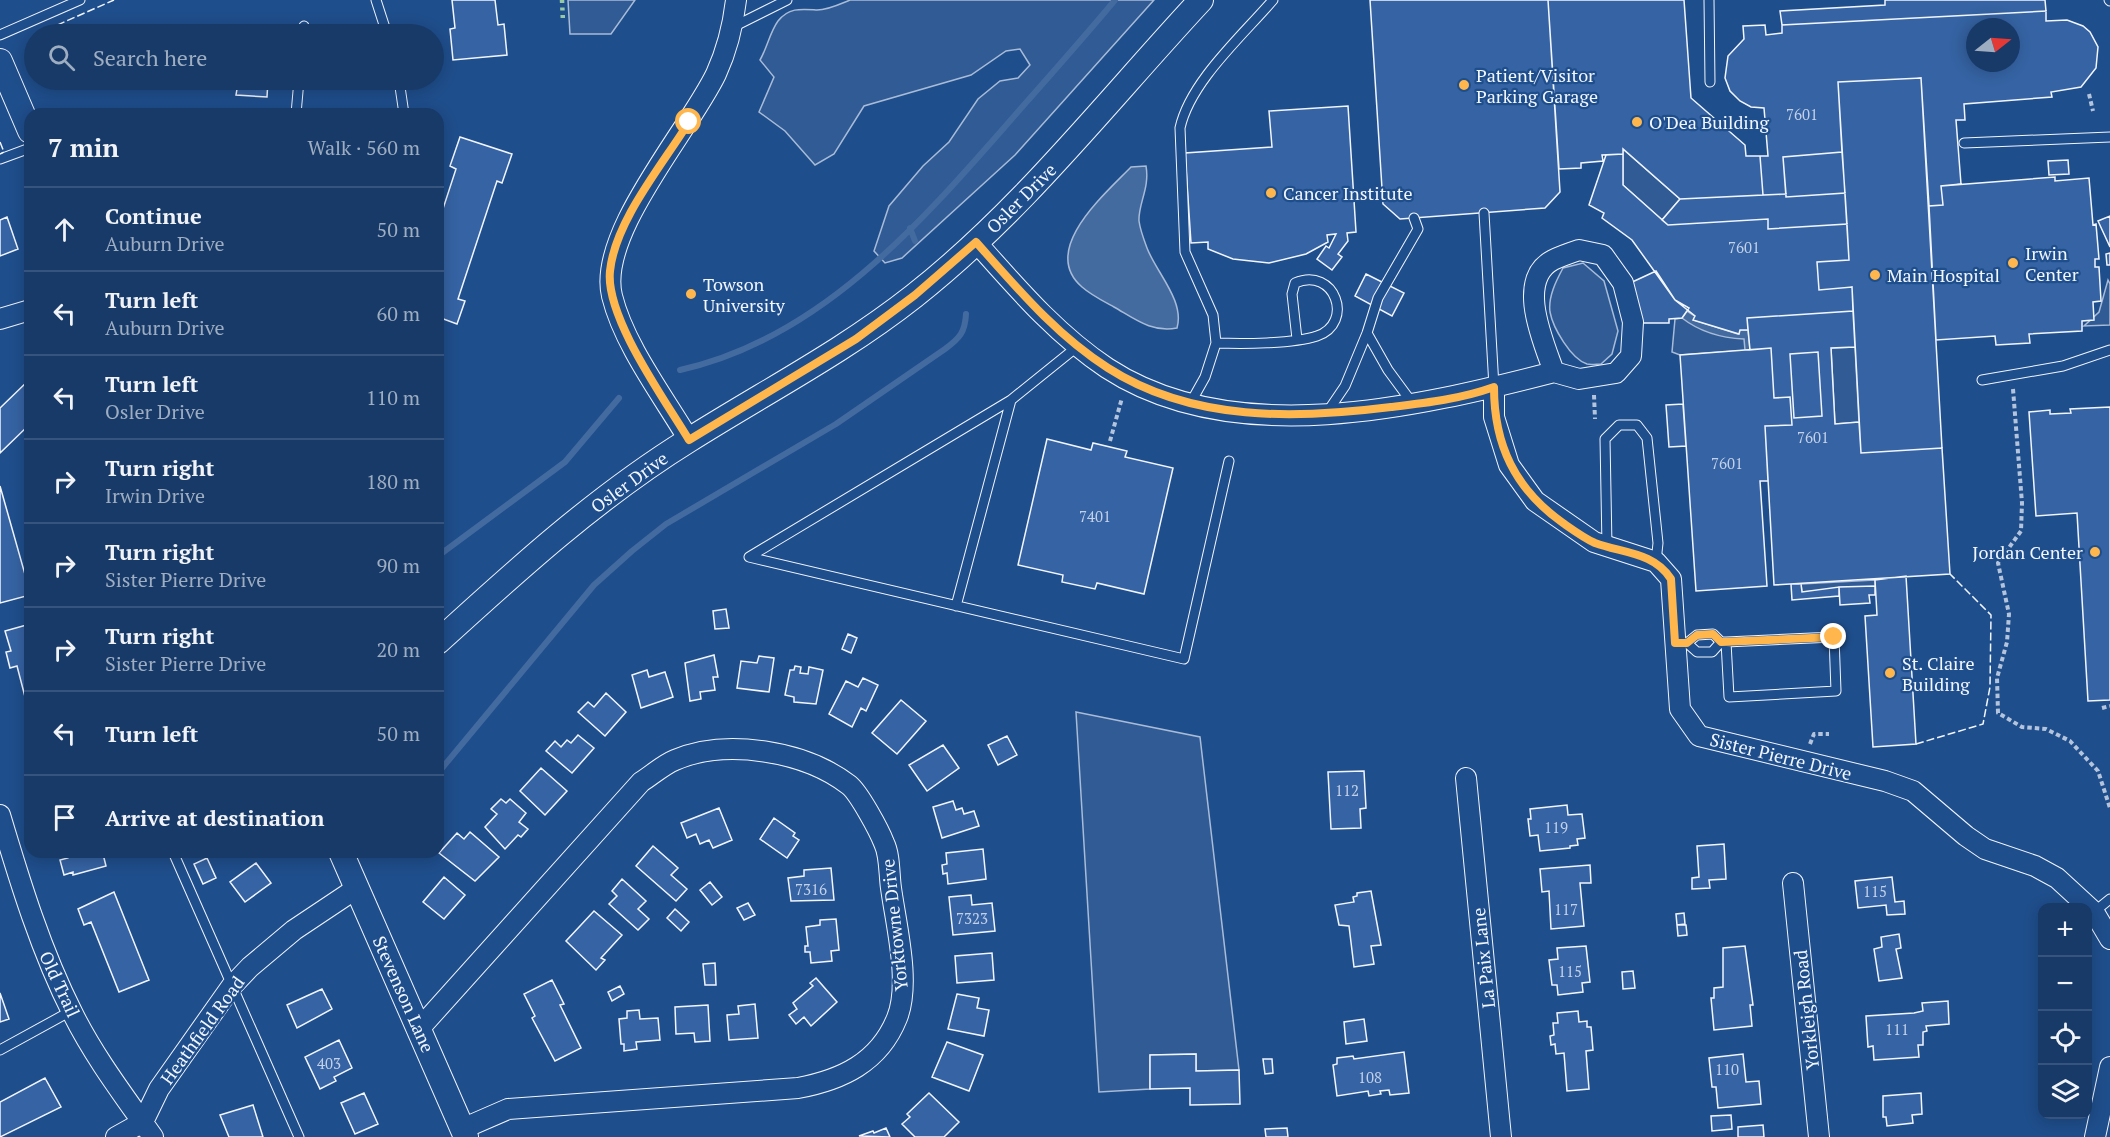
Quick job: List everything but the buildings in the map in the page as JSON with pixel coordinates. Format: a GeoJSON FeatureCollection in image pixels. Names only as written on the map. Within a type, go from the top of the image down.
{"type":"FeatureCollection","features":[{"type":"Feature","properties":{"kind":"street"},"geometry":{"type":"LineString","coordinates":[[689,440],[621,324],[612,294],[609,273],[614,250],[633,211],[716,74],[733,27],[736,0]]}},
{"type":"Feature","properties":{"kind":"street","name":"Osler Drive"},"geometry":{"type":"LineString","coordinates":[[444,637],[573,522],[689,440],[856,339],[915,295],[976,242],[1057,162],[1201,0]]}},
{"type":"Feature","properties":{"kind":"street"},"geometry":{"type":"LineString","coordinates":[[0,61],[24,117]]}},
{"type":"Feature","properties":{"kind":"street"},"geometry":{"type":"LineString","coordinates":[[976,242],[1041,313],[1078,346],[1129,381],[1191,402],[1260,413],[1326,414],[1414,404],[1478,392],[1554,372],[1579,379],[1616,373],[1630,356],[1633,321],[1623,283],[1603,255],[1579,250],[1551,261],[1539,274],[1532,302],[1554,372]]}},
{"type":"Feature","properties":{"kind":"street"},"geometry":{"type":"LineString","coordinates":[[0,319],[24,312]]}},
{"type":"Feature","properties":{"kind":"street"},"geometry":{"type":"LineString","coordinates":[[1494,387],[1494,417],[1509,465],[1535,501],[1574,531],[1594,542],[1656,562]]}},
{"type":"Feature","properties":{"kind":"street","name":"Sister Pierre Drive"},"geometry":{"type":"LineString","coordinates":[[1656,562],[1671,579],[1681,643],[1680,709],[1699,736],[1885,781],[1913,791],[1984,849],[2035,866],[2057,878],[2094,912],[2110,939]]}},
{"type":"Feature","properties":{"kind":"street","name":"Yorktowne Drive"},"geometry":{"type":"LineString","coordinates":[[419,1029],[641,782],[675,760],[711,750],[738,748],[771,752],[812,764],[850,785],[885,844],[901,969],[902,997],[897,1018],[887,1036],[868,1058],[847,1074],[830,1082],[798,1088],[508,1109],[464,1133]]}},
{"type":"Feature","properties":{"kind":"street","name":"La Paix Lane"},"geometry":{"type":"LineString","coordinates":[[1466,778],[1501,1137]]}},
{"type":"Feature","properties":{"kind":"street","name":"Old Trail"},"geometry":{"type":"LineString","coordinates":[[0,815],[42,944],[71,1011],[100,1061],[148,1130]]}},
{"type":"Feature","properties":{"kind":"street","name":"Stevenson Lane"},"geometry":{"type":"LineString","coordinates":[[344,858],[464,1133]]}},
{"type":"Feature","properties":{"kind":"street","name":"Yorkleigh Road"},"geometry":{"type":"LineString","coordinates":[[1793,883],[1819,1137]]}},
{"type":"Feature","properties":{"kind":"street","name":"Heathfield Road"},"geometry":{"type":"LineString","coordinates":[[148,1130],[159,1089],[231,987],[250,967],[294,930],[357,888]]}},
{"type":"Feature","properties":{"kind":"street"},"geometry":{"type":"LineString","coordinates":[[2095,1137],[2106,1110],[2110,1067]]}},
{"type":"Feature","properties":{"kind":"street"},"geometry":{"type":"LineString","coordinates":[[116,1137],[148,1130]]}},
{"type":"Feature","properties":{"kind":"lane"},"geometry":{"type":"LineString","coordinates":[[25,24],[80,0]]}},
{"type":"Feature","properties":{"kind":"lane"},"geometry":{"type":"LineString","coordinates":[[376,0],[384,24]]}},
{"type":"Feature","properties":{"kind":"lane"},"geometry":{"type":"LineString","coordinates":[[733,27],[787,0]]}},
{"type":"Feature","properties":{"kind":"lane"},"geometry":{"type":"LineString","coordinates":[[1191,402],[1205,377],[1216,343],[1213,315],[1185,252],[1181,205],[1180,128],[1184,111],[1197,88],[1273,0]]}},
{"type":"Feature","properties":{"kind":"lane"},"geometry":{"type":"LineString","coordinates":[[1709,0],[1710,82]]}},
{"type":"Feature","properties":{"kind":"lane"},"geometry":{"type":"LineString","coordinates":[[0,35],[24,24]]}},
{"type":"Feature","properties":{"kind":"lane"},"geometry":{"type":"LineString","coordinates":[[297,108],[298,90]]}},
{"type":"Feature","properties":{"kind":"lane"},"geometry":{"type":"LineString","coordinates":[[400,90],[403,108]]}},
{"type":"Feature","properties":{"kind":"lane"},"geometry":{"type":"LineString","coordinates":[[1964,143],[2110,137]]}},
{"type":"Feature","properties":{"kind":"lane"},"geometry":{"type":"LineString","coordinates":[[0,159],[24,150]]}},
{"type":"Feature","properties":{"kind":"lane"},"geometry":{"type":"LineString","coordinates":[[1484,213],[1494,387]]}},
{"type":"Feature","properties":{"kind":"lane"},"geometry":{"type":"LineString","coordinates":[[1326,414],[1346,386],[1367,333],[1378,297],[1418,229],[1414,218]]}},
{"type":"Feature","properties":{"kind":"lane"},"geometry":{"type":"LineString","coordinates":[[1216,343],[1241,344],[1297,339],[1318,336],[1329,328],[1337,317],[1337,304],[1330,288],[1318,280],[1304,279],[1295,283],[1292,294],[1297,339]]}},
{"type":"Feature","properties":{"kind":"lane"},"geometry":{"type":"LineString","coordinates":[[1367,333],[1388,370],[1414,404]]}},
{"type":"Feature","properties":{"kind":"lane"},"geometry":{"type":"LineString","coordinates":[[1078,346],[1011,400],[749,557],[1184,659],[1229,461]]}},
{"type":"Feature","properties":{"kind":"lane"},"geometry":{"type":"LineString","coordinates":[[1982,380],[2062,366],[2110,350]]}},
{"type":"Feature","properties":{"kind":"lane"},"geometry":{"type":"LineString","coordinates":[[956,606],[1011,400]]}},
{"type":"Feature","properties":{"kind":"lane"},"geometry":{"type":"LineString","coordinates":[[1607,546],[1605,439],[1619,425],[1637,425],[1647,438],[1658,543],[1656,562]]}},
{"type":"Feature","properties":{"kind":"lane"},"geometry":{"type":"LineString","coordinates":[[1681,643],[1697,635],[1713,634],[1723,642],[1729,697],[1836,692],[1834,637],[1723,642],[1712,651],[1697,652],[1681,643]]}},
{"type":"Feature","properties":{"kind":"lane"},"geometry":{"type":"LineString","coordinates":[[176,858],[299,1137]]}},
{"type":"Feature","properties":{"kind":"lane"},"geometry":{"type":"LineString","coordinates":[[2094,912],[2110,899]]}},
{"type":"Feature","properties":{"kind":"lane"},"geometry":{"type":"LineString","coordinates":[[0,1050],[71,1011]]}},
{"type":"Feature","properties":{"kind":"path"},"geometry":{"type":"LineString","coordinates":[[2089,94],[2093,111]]}},
{"type":"Feature","properties":{"kind":"path"},"geometry":{"type":"LineString","coordinates":[[2012,375],[2022,503],[2021,531],[1998,563],[2009,614],[2007,642],[1997,678],[1998,713],[2022,727],[2046,729],[2070,741],[2098,771],[2110,808]]}},
{"type":"Feature","properties":{"kind":"path"},"geometry":{"type":"LineString","coordinates":[[1594,394],[1596,419]]}},
{"type":"Feature","properties":{"kind":"path"},"geometry":{"type":"LineString","coordinates":[[1110,441],[1122,398]]}},
{"type":"Feature","properties":{"kind":"path"},"geometry":{"type":"LineString","coordinates":[[2102,708],[2110,706]]}},
{"type":"Feature","properties":{"kind":"path"},"geometry":{"type":"LineString","coordinates":[[1809,748],[1814,734],[1829,734]]}},
{"type":"Feature","properties":{"kind":"shaded area"},"geometry":{"type":"Polygon","coordinates":[[[568,0],[635,0],[611,34],[570,34],[568,0]]]}},
{"type":"Feature","properties":{"kind":"shaded area"},"geometry":{"type":"Polygon","coordinates":[[[850,0],[1154,0],[1015,155],[902,258],[885,263],[874,251],[889,206],[923,166],[949,142],[978,99],[1000,81],[1018,78],[1030,65],[1020,49],[1006,51],[971,75],[864,106],[834,154],[815,165],[785,131],[759,112],[774,77],[760,60],[775,25],[782,16],[796,10],[834,7],[850,0]]]}},
{"type":"Feature","properties":{"kind":"shaded area"},"geometry":{"type":"Polygon","coordinates":[[[1623,149],[1680,199],[1662,220],[1623,185],[1623,149]]]}},
{"type":"Feature","properties":{"kind":"shaded area"},"geometry":{"type":"Polygon","coordinates":[[[1146,166],[1146,181],[1139,215],[1140,224],[1151,257],[1177,307],[1177,328],[1160,329],[1137,320],[1089,293],[1071,272],[1068,256],[1072,240],[1081,223],[1106,192],[1131,167],[1146,166]]]}},
{"type":"Feature","properties":{"kind":"shaded area"},"geometry":{"type":"Polygon","coordinates":[[[1583,263],[1604,281],[1618,331],[1612,354],[1601,364],[1587,364],[1569,350],[1550,312],[1551,295],[1563,268],[1583,263]]]}},
{"type":"Feature","properties":{"kind":"shaded area"},"geometry":{"type":"Polygon","coordinates":[[[2108,280],[2110,284],[2110,325],[2084,326],[2099,312],[2108,280]]]}},
{"type":"Feature","properties":{"kind":"shaded area"},"geometry":{"type":"Polygon","coordinates":[[[1687,311],[1695,316],[1694,320],[1721,330],[1741,332],[1748,330],[1750,350],[1680,355],[1672,352],[1675,319],[1682,318],[1687,311]]]}},
{"type":"Feature","properties":{"kind":"shaded area"},"geometry":{"type":"Polygon","coordinates":[[[1687,311],[1695,316],[1694,320],[1738,334],[1740,330],[1748,330],[1750,350],[1745,350],[1744,339],[1712,333],[1689,323],[1682,318],[1687,311]]]}},
{"type":"Feature","properties":{"kind":"shaded area"},"geometry":{"type":"Polygon","coordinates":[[[1855,347],[1859,422],[1835,424],[1831,348],[1855,347]]]}},
{"type":"Feature","properties":{"kind":"shaded area"},"geometry":{"type":"Polygon","coordinates":[[[1875,580],[1875,586],[1802,592],[1801,584],[1875,580]]]}},
{"type":"Feature","properties":{"kind":"shaded area"},"geometry":{"type":"Polygon","coordinates":[[[1076,712],[1200,737],[1239,1070],[1196,1071],[1196,1054],[1150,1055],[1150,1089],[1099,1092],[1076,712]]]}},
{"type":"Feature","properties":{"kind":"waterway"},"geometry":{"type":"LineString","coordinates":[[680,370],[733,354],[782,330],[828,301],[871,266],[950,188],[1115,0]]}},
{"type":"Feature","properties":{"kind":"waterway"},"geometry":{"type":"LineString","coordinates":[[910,228],[915,241]]}},
{"type":"Feature","properties":{"kind":"waterway"},"geometry":{"type":"LineString","coordinates":[[444,766],[594,585],[632,551],[666,524],[836,424],[945,349],[961,334],[966,314]]}},
{"type":"Feature","properties":{"kind":"waterway"},"geometry":{"type":"LineString","coordinates":[[444,552],[565,462],[619,398]]}},
{"type":"Feature","properties":{"kind":"hedge"},"geometry":{"type":"LineString","coordinates":[[562,0],[563,22]]}},
{"type":"Feature","properties":{"kind":"fence"},"geometry":{"type":"LineString","coordinates":[[60,24],[114,0]]}},
{"type":"Feature","properties":{"kind":"fence"},"geometry":{"type":"LineString","coordinates":[[0,142],[4,152],[0,154]]}},
{"type":"Feature","properties":{"kind":"fence"},"geometry":{"type":"LineString","coordinates":[[1916,744],[1983,724],[1990,687],[1991,615],[1950,574]]}},
{"type":"Feature","properties":{"kind":"place","name":"Patient/Visitor Parking Garage"},"geometry":{"type":"Point","coordinates":[1464,85]}},
{"type":"Feature","properties":{"kind":"place","name":"O'Dea Building"},"geometry":{"type":"Point","coordinates":[1637,122]}},
{"type":"Feature","properties":{"kind":"place","name":"Cancer Institute"},"geometry":{"type":"Point","coordinates":[1271,193]}},
{"type":"Feature","properties":{"kind":"place","name":"Irwin Center"},"geometry":{"type":"Point","coordinates":[2013,263]}},
{"type":"Feature","properties":{"kind":"place","name":"Main Hospital"},"geometry":{"type":"Point","coordinates":[1875,275]}},
{"type":"Feature","properties":{"kind":"place","name":"Towson University"},"geometry":{"type":"Point","coordinates":[691,294]}},
{"type":"Feature","properties":{"kind":"place","name":"Jordan Center"},"geometry":{"type":"Point","coordinates":[2095,552]}},
{"type":"Feature","properties":{"kind":"place","name":"St. Claire Building"},"geometry":{"type":"Point","coordinates":[1890,673]}},
{"type":"Feature","properties":{"kind":"route"},"geometry":{"type":"LineString","coordinates":[[689,122],[633,211],[614,250],[609,273],[612,294],[621,324],[689,440],[856,339],[915,295],[976,242],[1020,292],[1058,330],[1093,358],[1129,381],[1170,397],[1235,410],[1296,415],[1362,411],[1414,404],[1494,387],[1494,417],[1509,465],[1535,501],[1574,531],[1594,542],[1656,562],[1666,571],[1671,579],[1675,643],[1687,643],[1697,635],[1713,634],[1721,642],[1834,637]]}}]}
